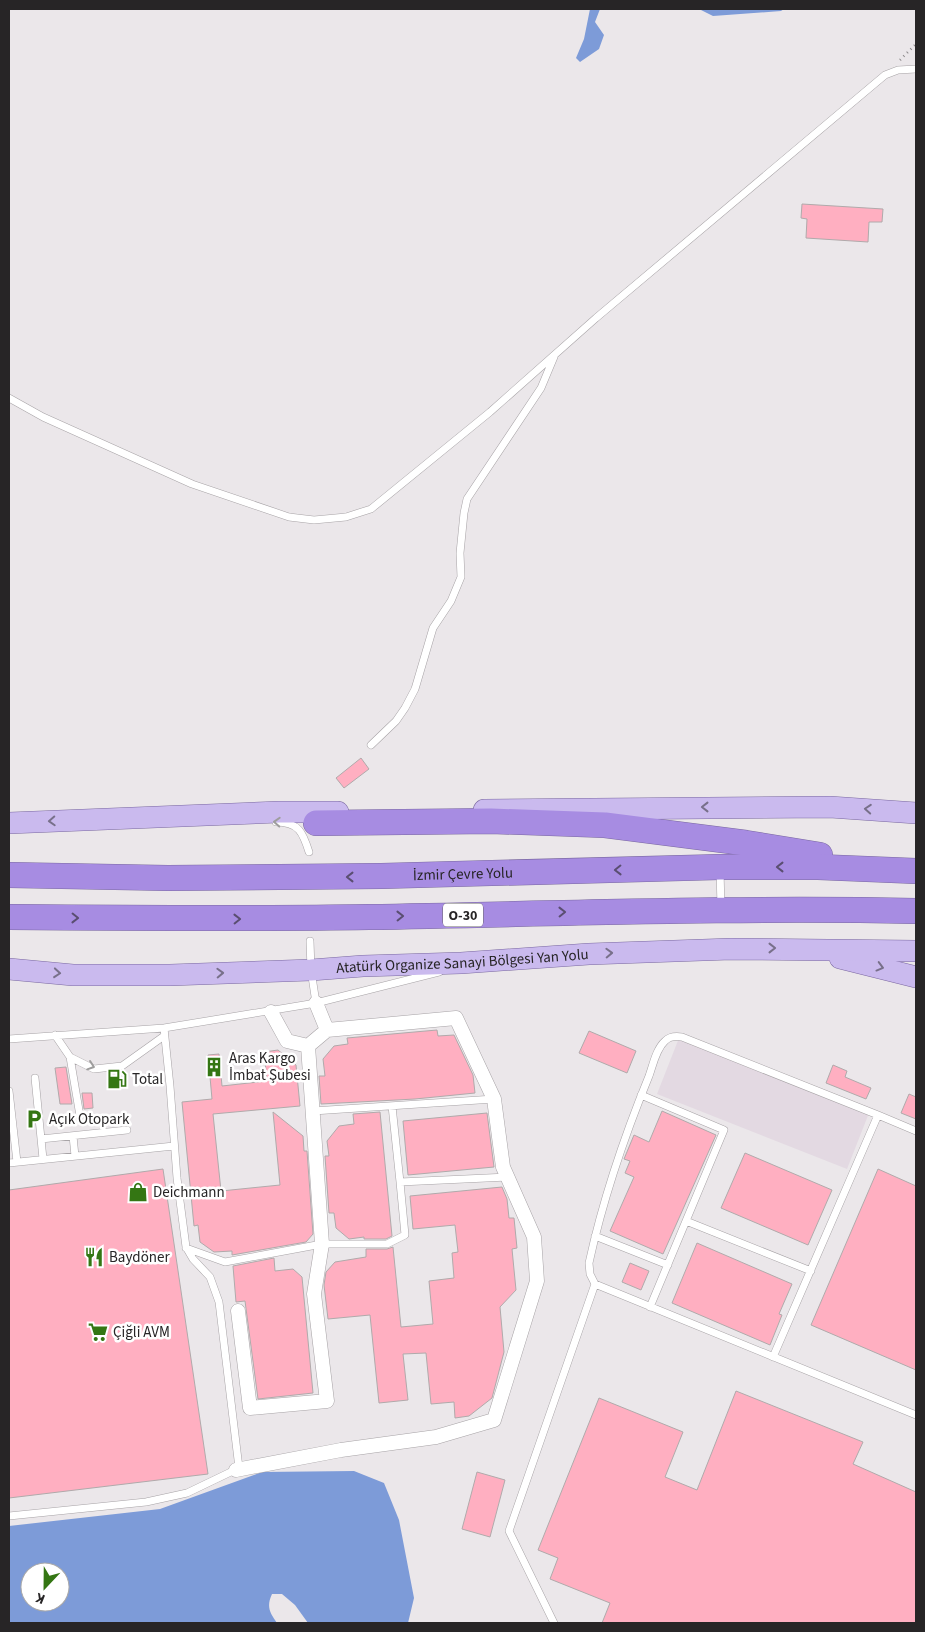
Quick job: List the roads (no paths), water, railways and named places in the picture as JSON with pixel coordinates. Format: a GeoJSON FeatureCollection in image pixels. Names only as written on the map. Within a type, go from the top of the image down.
{"type":"FeatureCollection","features":[{"type":"Feature","properties":{"kind":"highway"},"geometry":{"type":"LineString","coordinates":[[316,823],[491,821],[605,824],[746,843],[916,871]]}},
{"type":"Feature","properties":{"kind":"highway"},"geometry":{"type":"LineString","coordinates":[[9,858],[76,864],[168,878]]}},
{"type":"Feature","properties":{"kind":"highway","name":"İzmir Çevre Yolu"},"geometry":{"type":"LineString","coordinates":[[9,875],[168,878],[381,876],[720,867],[818,867],[916,871]]}},
{"type":"Feature","properties":{"kind":"highway","name":"O-30"},"geometry":{"type":"LineString","coordinates":[[9,917],[200,919],[722,910],[820,909],[916,911]]}},
{"type":"Feature","properties":{"kind":"main road"},"geometry":{"type":"LineString","coordinates":[[9,823],[279,812],[702,807],[830,807],[916,813]]}},
{"type":"Feature","properties":{"kind":"main road","name":"Atatürk Organize Sanayi Bölgesi Yan Yolu"},"geometry":{"type":"LineString","coordinates":[[9,969],[73,975],[141,975],[311,970],[731,948],[916,951]]}},
{"type":"Feature","properties":{"kind":"main road"},"geometry":{"type":"LineString","coordinates":[[799,948],[916,977]]}},
{"type":"Feature","properties":{"kind":"street"},"geometry":{"type":"LineString","coordinates":[[316,1003],[327,1030]]}},
{"type":"Feature","properties":{"kind":"street"},"geometry":{"type":"LineString","coordinates":[[271,1012],[287,1041],[308,1046]]}},
{"type":"Feature","properties":{"kind":"street"},"geometry":{"type":"LineString","coordinates":[[236,1470],[342,1450],[436,1437],[494,1420],[537,1281],[534,1237],[503,1167],[494,1099],[456,1018],[327,1030],[308,1046]]}},
{"type":"Feature","properties":{"kind":"street"},"geometry":{"type":"LineString","coordinates":[[238,1311],[250,1408],[327,1401],[314,1294],[322,1244],[308,1046]]}},
{"type":"Feature","properties":{"kind":"lane"},"geometry":{"type":"LineString","coordinates":[[9,398],[42,417],[192,484],[290,517],[314,520],[346,517],[371,509],[490,412],[596,318],[886,75],[898,70],[916,69]]}},
{"type":"Feature","properties":{"kind":"lane"},"geometry":{"type":"LineString","coordinates":[[371,745],[396,721],[405,708],[415,689],[433,628],[451,601],[460,577],[460,553],[467,500],[541,388],[555,354]]}},
{"type":"Feature","properties":{"kind":"lane"},"geometry":{"type":"LineString","coordinates":[[96,819],[158,824],[227,822]]}},
{"type":"Feature","properties":{"kind":"lane"},"geometry":{"type":"LineString","coordinates":[[264,822],[282,822],[293,825],[302,833],[309,852]]}},
{"type":"Feature","properties":{"kind":"lane"},"geometry":{"type":"LineString","coordinates":[[720,867],[722,910]]}},
{"type":"Feature","properties":{"kind":"lane"},"geometry":{"type":"LineString","coordinates":[[310,941],[311,970],[316,1003]]}},
{"type":"Feature","properties":{"kind":"lane"},"geometry":{"type":"LineString","coordinates":[[9,1039],[164,1028],[271,1012],[438,973],[460,962]]}},
{"type":"Feature","properties":{"kind":"lane"},"geometry":{"type":"LineString","coordinates":[[9,1516],[146,1502],[187,1493],[239,1468],[219,1302],[210,1277],[186,1248],[174,1146],[164,1028]]}},
{"type":"Feature","properties":{"kind":"lane"},"geometry":{"type":"LineString","coordinates":[[56,1035],[70,1057],[80,1116]]}},
{"type":"Feature","properties":{"kind":"lane"},"geometry":{"type":"LineString","coordinates":[[70,1057],[94,1069],[122,1066],[164,1036]]}},
{"type":"Feature","properties":{"kind":"lane"},"geometry":{"type":"LineString","coordinates":[[916,1131],[677,1036],[666,1039],[662,1043],[641,1095],[608,1184],[589,1263],[590,1274],[595,1284],[916,1415]]}},
{"type":"Feature","properties":{"kind":"lane"},"geometry":{"type":"LineString","coordinates":[[35,1078],[43,1159]]}},
{"type":"Feature","properties":{"kind":"lane"},"geometry":{"type":"LineString","coordinates":[[9,1091],[17,1162]]}},
{"type":"Feature","properties":{"kind":"lane"},"geometry":{"type":"LineString","coordinates":[[641,1095],[724,1130],[650,1307]]}},
{"type":"Feature","properties":{"kind":"lane"},"geometry":{"type":"LineString","coordinates":[[313,1112],[494,1099]]}},
{"type":"Feature","properties":{"kind":"lane"},"geometry":{"type":"LineString","coordinates":[[186,1248],[225,1262],[322,1244],[387,1244],[405,1235],[392,1106]]}},
{"type":"Feature","properties":{"kind":"lane"},"geometry":{"type":"LineString","coordinates":[[774,1357],[878,1115]]}},
{"type":"Feature","properties":{"kind":"lane"},"geometry":{"type":"LineString","coordinates":[[41,1139],[127,1130]]}},
{"type":"Feature","properties":{"kind":"lane"},"geometry":{"type":"LineString","coordinates":[[74,1136],[75,1156]]}},
{"type":"Feature","properties":{"kind":"lane"},"geometry":{"type":"LineString","coordinates":[[9,1163],[174,1146]]}},
{"type":"Feature","properties":{"kind":"lane"},"geometry":{"type":"LineString","coordinates":[[400,1182],[508,1177]]}},
{"type":"Feature","properties":{"kind":"lane"},"geometry":{"type":"LineString","coordinates":[[686,1221],[811,1271]]}},
{"type":"Feature","properties":{"kind":"lane"},"geometry":{"type":"LineString","coordinates":[[595,1236],[668,1265]]}},
{"type":"Feature","properties":{"kind":"lane"},"geometry":{"type":"LineString","coordinates":[[554,1623],[508,1531],[595,1284]]}},
{"type":"Feature","properties":{"kind":"water"},"geometry":{"type":"Polygon","coordinates":[[[590,9],[600,9],[595,22],[604,35],[599,49],[580,62],[576,58],[584,39],[590,9]]]}},
{"type":"Feature","properties":{"kind":"water"},"geometry":{"type":"Polygon","coordinates":[[[699,9],[784,9],[781,11],[713,16],[699,9]]]}},
{"type":"Feature","properties":{"kind":"water"},"geometry":{"type":"Polygon","coordinates":[[[354,1471],[384,1483],[399,1520],[414,1598],[408,1623],[308,1623],[295,1605],[282,1594],[272,1594],[269,1603],[270,1610],[277,1623],[9,1623],[9,1526],[160,1509],[262,1472],[354,1471]]]}},
{"type":"Feature","properties":{"kind":"place","name":"Aras Kargo İmbat Şubesi"},"geometry":{"type":"Point","coordinates":[214,1067]}},
{"type":"Feature","properties":{"kind":"place","name":"Total"},"geometry":{"type":"Point","coordinates":[117,1079]}},
{"type":"Feature","properties":{"kind":"place","name":"Açık Otopark"},"geometry":{"type":"Point","coordinates":[34,1119]}},
{"type":"Feature","properties":{"kind":"place","name":"Deichmann"},"geometry":{"type":"Point","coordinates":[138,1192]}},
{"type":"Feature","properties":{"kind":"place","name":"Baydöner"},"geometry":{"type":"Point","coordinates":[94,1257]}},
{"type":"Feature","properties":{"kind":"place","name":"Çiğli AVM"},"geometry":{"type":"Point","coordinates":[98,1332]}}]}
